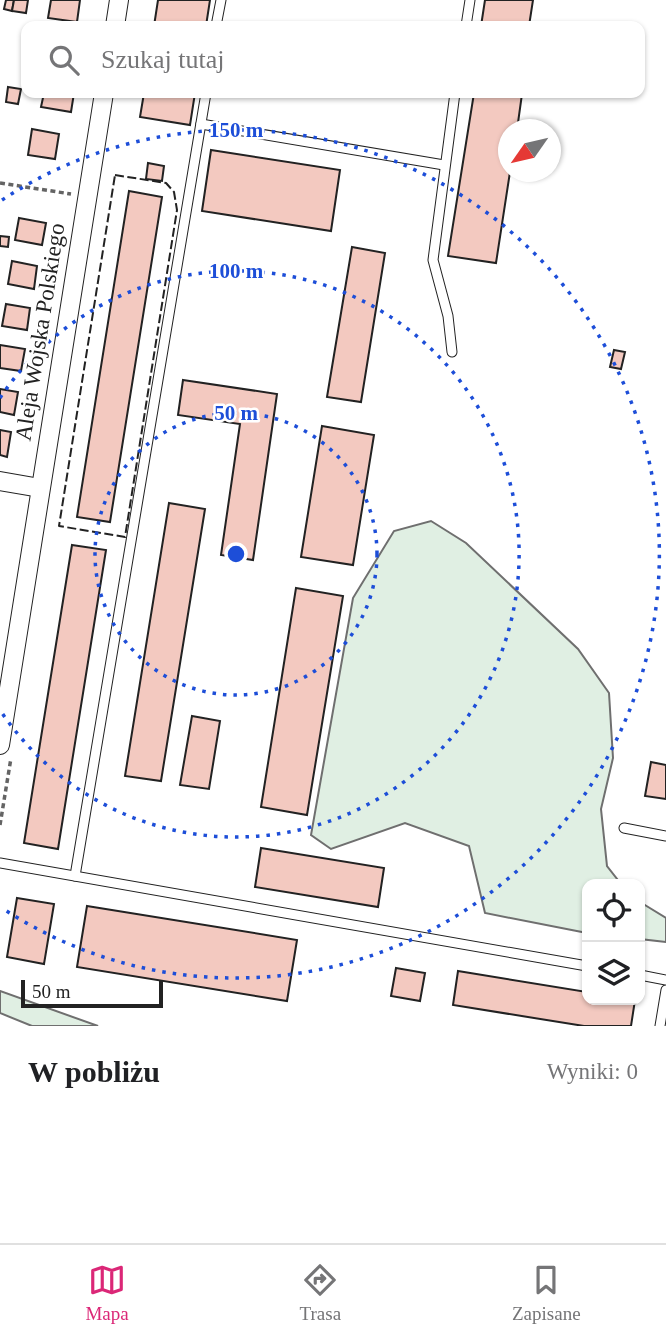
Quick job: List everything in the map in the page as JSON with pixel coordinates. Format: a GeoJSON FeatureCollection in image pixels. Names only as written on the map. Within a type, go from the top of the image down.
{"type":"FeatureCollection","features":[{"type":"Feature","properties":{"kind":"street"},"geometry":{"type":"LineString","coordinates":[[116,21],[118,0]]}},
{"type":"Feature","properties":{"kind":"street","name":"Aleja Wojska Polskiego"},"geometry":{"type":"LineString","coordinates":[[0,745],[103,98]]}},
{"type":"Feature","properties":{"kind":"street"},"geometry":{"type":"LineString","coordinates":[[0,481],[40,488]]}},
{"type":"Feature","properties":{"kind":"lane"},"geometry":{"type":"LineString","coordinates":[[217,21],[221,0]]}},
{"type":"Feature","properties":{"kind":"lane"},"geometry":{"type":"LineString","coordinates":[[467,21],[470,0]]}},
{"type":"Feature","properties":{"kind":"lane"},"geometry":{"type":"LineString","coordinates":[[75,876],[205,98]]}},
{"type":"Feature","properties":{"kind":"lane"},"geometry":{"type":"LineString","coordinates":[[452,352],[448,316],[433,260],[454,98]]}},
{"type":"Feature","properties":{"kind":"lane"},"geometry":{"type":"LineString","coordinates":[[201,124],[444,165]]}},
{"type":"Feature","properties":{"kind":"lane"},"geometry":{"type":"LineString","coordinates":[[624,828],[666,836]]}},
{"type":"Feature","properties":{"kind":"lane"},"geometry":{"type":"LineString","coordinates":[[0,863],[582,965]]}},
{"type":"Feature","properties":{"kind":"lane"},"geometry":{"type":"LineString","coordinates":[[645,976],[666,980]]}},
{"type":"Feature","properties":{"kind":"lane"},"geometry":{"type":"LineString","coordinates":[[660,1026],[666,990]]}},
{"type":"Feature","properties":{"kind":"path"},"geometry":{"type":"LineString","coordinates":[[0,183],[73,195]]}},
{"type":"Feature","properties":{"kind":"green space"},"geometry":{"type":"Polygon","coordinates":[[[431,521],[466,543],[578,649],[609,693],[613,758],[601,809],[607,866],[617,879],[582,879],[582,932],[485,913],[469,846],[405,823],[331,849],[311,835],[353,598],[394,531],[431,521]]]}},
{"type":"Feature","properties":{"kind":"green space"},"geometry":{"type":"Polygon","coordinates":[[[645,905],[666,918],[666,942],[645,940],[645,905]]]}},
{"type":"Feature","properties":{"kind":"green space"},"geometry":{"type":"Polygon","coordinates":[[[0,991],[98,1026],[32,1026],[0,1013],[0,991]]]}},
{"type":"Feature","properties":{"kind":"building"},"geometry":{"type":"Polygon","coordinates":[[[6,0],[14,0],[12,11],[4,9],[6,0]]]}},
{"type":"Feature","properties":{"kind":"building"},"geometry":{"type":"Polygon","coordinates":[[[14,0],[28,0],[26,13],[12,11],[14,0]]]}},
{"type":"Feature","properties":{"kind":"building"},"geometry":{"type":"Polygon","coordinates":[[[51,0],[80,0],[77,21],[48,18],[51,0]]]}},
{"type":"Feature","properties":{"kind":"building"},"geometry":{"type":"Polygon","coordinates":[[[158,0],[210,0],[207,21],[155,21],[158,0]]]}},
{"type":"Feature","properties":{"kind":"building"},"geometry":{"type":"Polygon","coordinates":[[[485,0],[533,0],[530,21],[482,21],[485,0]]]}},
{"type":"Feature","properties":{"kind":"building"},"geometry":{"type":"Polygon","coordinates":[[[8,87],[21,89],[18,104],[6,102],[8,87]]]}},
{"type":"Feature","properties":{"kind":"building"},"geometry":{"type":"Polygon","coordinates":[[[43,98],[73,98],[71,112],[41,107],[43,98]]]}},
{"type":"Feature","properties":{"kind":"building"},"geometry":{"type":"Polygon","coordinates":[[[143,98],[194,98],[190,125],[140,117],[143,98]]]}},
{"type":"Feature","properties":{"kind":"building"},"geometry":{"type":"Polygon","coordinates":[[[473,98],[521,98],[519,119],[498,119],[498,182],[508,182],[496,263],[448,256],[473,98]]]}},
{"type":"Feature","properties":{"kind":"building"},"geometry":{"type":"Polygon","coordinates":[[[32,129],[59,134],[55,159],[28,155],[32,129]]]}},
{"type":"Feature","properties":{"kind":"building"},"geometry":{"type":"Polygon","coordinates":[[[211,150],[340,170],[331,231],[202,211],[211,150]]]}},
{"type":"Feature","properties":{"kind":"building"},"geometry":{"type":"Polygon","coordinates":[[[148,163],[164,166],[162,181],[146,179],[148,163]]]}},
{"type":"Feature","properties":{"kind":"building"},"geometry":{"type":"Polygon","coordinates":[[[129,191],[162,197],[110,522],[77,517],[129,191]]]}},
{"type":"Feature","properties":{"kind":"building"},"geometry":{"type":"Polygon","coordinates":[[[19,218],[46,223],[42,245],[15,240],[19,218]]]}},
{"type":"Feature","properties":{"kind":"building"},"geometry":{"type":"Polygon","coordinates":[[[0,236],[9,237],[8,247],[0,246],[0,236]]]}},
{"type":"Feature","properties":{"kind":"building"},"geometry":{"type":"Polygon","coordinates":[[[352,247],[385,253],[361,402],[327,397],[352,247]]]}},
{"type":"Feature","properties":{"kind":"building"},"geometry":{"type":"Polygon","coordinates":[[[12,261],[37,266],[34,289],[8,284],[12,261]]]}},
{"type":"Feature","properties":{"kind":"building"},"geometry":{"type":"Polygon","coordinates":[[[6,304],[30,308],[27,330],[2,326],[6,304]]]}},
{"type":"Feature","properties":{"kind":"building"},"geometry":{"type":"Polygon","coordinates":[[[0,345],[25,349],[21,371],[0,368],[0,345]]]}},
{"type":"Feature","properties":{"kind":"building"},"geometry":{"type":"Polygon","coordinates":[[[614,350],[625,352],[621,369],[610,367],[614,350]]]}},
{"type":"Feature","properties":{"kind":"building"},"geometry":{"type":"Polygon","coordinates":[[[183,380],[277,394],[253,560],[221,555],[240,424],[178,415],[183,380]]]}},
{"type":"Feature","properties":{"kind":"building"},"geometry":{"type":"Polygon","coordinates":[[[0,389],[18,392],[14,415],[0,412],[0,389]]]}},
{"type":"Feature","properties":{"kind":"building"},"geometry":{"type":"Polygon","coordinates":[[[322,426],[374,435],[353,565],[301,557],[322,426]]]}},
{"type":"Feature","properties":{"kind":"building"},"geometry":{"type":"Polygon","coordinates":[[[0,430],[11,432],[7,457],[0,455],[0,430]]]}},
{"type":"Feature","properties":{"kind":"building"},"geometry":{"type":"Polygon","coordinates":[[[169,503],[205,509],[161,781],[125,776],[169,503]]]}},
{"type":"Feature","properties":{"kind":"building"},"geometry":{"type":"Polygon","coordinates":[[[72,545],[106,550],[58,849],[24,843],[72,545]]]}},
{"type":"Feature","properties":{"kind":"building"},"geometry":{"type":"Polygon","coordinates":[[[296,588],[343,596],[307,815],[261,807],[296,588]]]}},
{"type":"Feature","properties":{"kind":"building"},"geometry":{"type":"Polygon","coordinates":[[[192,716],[220,721],[209,789],[180,785],[192,716]]]}},
{"type":"Feature","properties":{"kind":"building"},"geometry":{"type":"Polygon","coordinates":[[[651,762],[666,765],[666,799],[645,796],[651,762]]]}},
{"type":"Feature","properties":{"kind":"building"},"geometry":{"type":"Polygon","coordinates":[[[261,848],[384,868],[378,907],[255,887],[261,848]]]}},
{"type":"Feature","properties":{"kind":"building"},"geometry":{"type":"Polygon","coordinates":[[[17,898],[54,904],[44,964],[7,957],[17,898]]]}},
{"type":"Feature","properties":{"kind":"building"},"geometry":{"type":"Polygon","coordinates":[[[87,906],[297,940],[287,1001],[77,967],[87,906]]]}},
{"type":"Feature","properties":{"kind":"building"},"geometry":{"type":"Polygon","coordinates":[[[396,968],[425,973],[420,1001],[391,996],[396,968]]]}},
{"type":"Feature","properties":{"kind":"building"},"geometry":{"type":"Polygon","coordinates":[[[458,971],[582,991],[582,1005],[634,1005],[631,1026],[584,1026],[453,1005],[458,971]]]}},
{"type":"Feature","properties":{"kind":"fence"},"geometry":{"type":"LineString","coordinates":[[115,175],[166,183],[174,192],[177,210],[125,537],[59,526],[115,175]]}}]}
